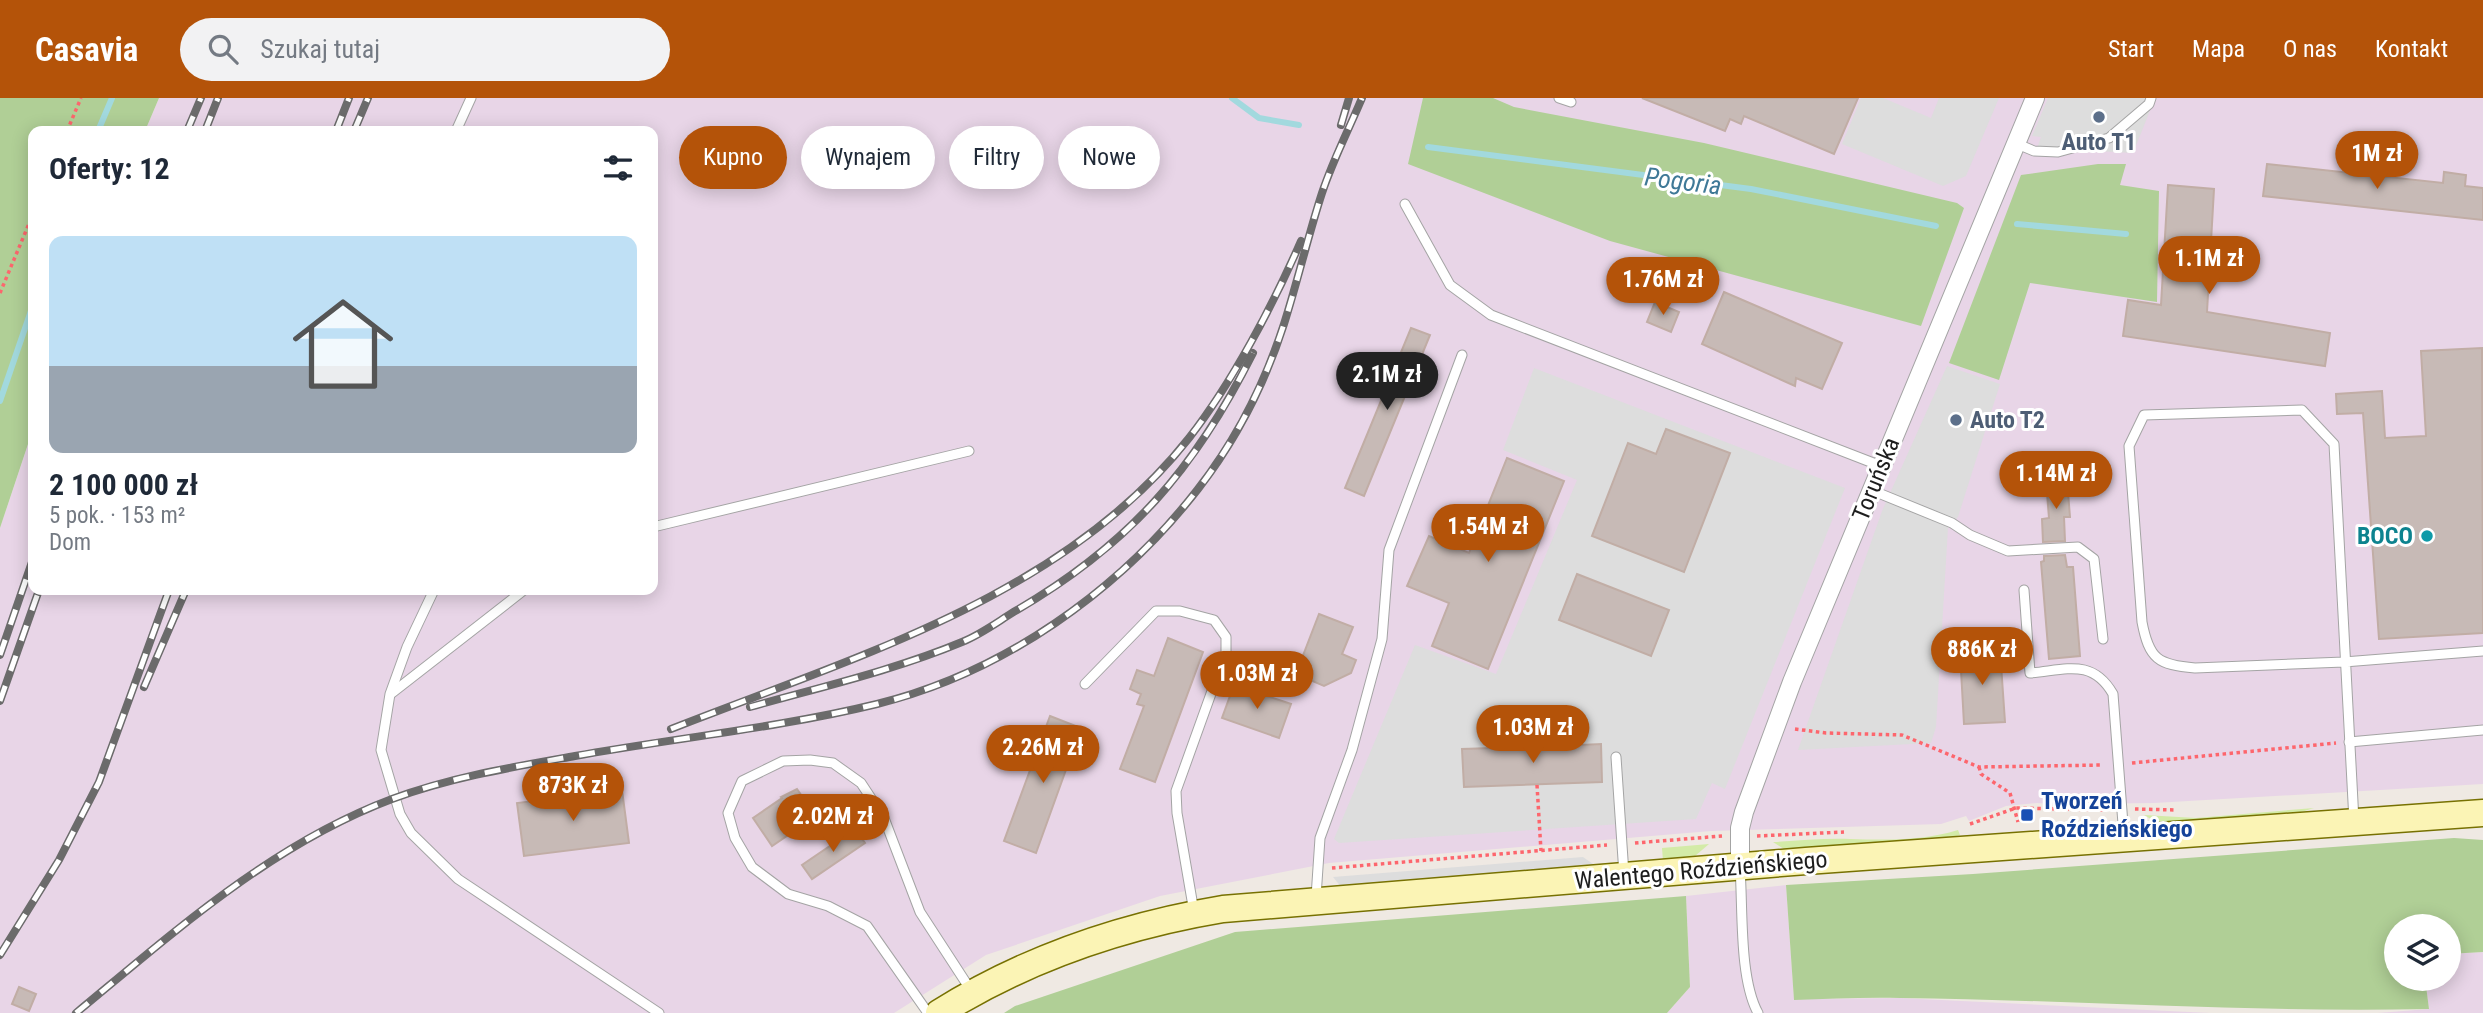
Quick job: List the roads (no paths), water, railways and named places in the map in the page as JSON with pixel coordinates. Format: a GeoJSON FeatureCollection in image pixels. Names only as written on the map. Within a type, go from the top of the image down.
{"type":"FeatureCollection","features":[{"type":"Feature","properties":{"kind":"street","name":"Toruńska"},"geometry":{"type":"LineString","coordinates":[[1740,866],[1741,822],[1777,721],[2035,98]]}},
{"type":"Feature","properties":{"kind":"street","name":"Walentego Roździeńskiego"},"geometry":{"type":"LineString","coordinates":[[939,1013],[1025,966],[1078,945],[1143,925],[1195,914],[1316,901],[1740,866],[2483,813]]}},
{"type":"Feature","properties":{"kind":"lane"},"geometry":{"type":"LineString","coordinates":[[458,126],[471,98]]}},
{"type":"Feature","properties":{"kind":"lane"},"geometry":{"type":"LineString","coordinates":[[1559,98],[1571,102]]}},
{"type":"Feature","properties":{"kind":"lane"},"geometry":{"type":"LineString","coordinates":[[2015,144],[2034,151],[2058,152],[2109,138],[2149,104],[2151,98]]}},
{"type":"Feature","properties":{"kind":"lane"},"geometry":{"type":"LineString","coordinates":[[1405,204],[1450,285],[1491,315],[1881,466]]}},
{"type":"Feature","properties":{"kind":"lane"},"geometry":{"type":"LineString","coordinates":[[1316,901],[1320,838],[1352,750],[1382,639],[1389,550],[1462,355]]}},
{"type":"Feature","properties":{"kind":"lane"},"geometry":{"type":"LineString","coordinates":[[2354,823],[2344,662],[2334,444],[2302,410],[2144,415],[2129,446],[2142,622],[2146,643],[2156,659],[2174,666],[2195,668],[2344,662],[2483,651]]}},
{"type":"Feature","properties":{"kind":"lane"},"geometry":{"type":"LineString","coordinates":[[658,526],[969,451]]}},
{"type":"Feature","properties":{"kind":"lane"},"geometry":{"type":"LineString","coordinates":[[1871,490],[1952,523],[1970,535],[2008,551],[2078,547],[2094,559],[2103,639]]}},
{"type":"Feature","properties":{"kind":"lane"},"geometry":{"type":"LineString","coordinates":[[2024,590],[2030,673],[2087,669],[2104,678],[2113,694],[2124,838]]}},
{"type":"Feature","properties":{"kind":"lane"},"geometry":{"type":"LineString","coordinates":[[432,595],[407,647],[390,694],[381,750],[400,814],[411,834],[458,879],[659,1013]]}},
{"type":"Feature","properties":{"kind":"lane"},"geometry":{"type":"LineString","coordinates":[[390,694],[518,595]]}},
{"type":"Feature","properties":{"kind":"lane"},"geometry":{"type":"LineString","coordinates":[[1085,684],[1156,611],[1180,611],[1214,620],[1226,637],[1226,652],[1176,791],[1177,813],[1195,914]]}},
{"type":"Feature","properties":{"kind":"lane"},"geometry":{"type":"LineString","coordinates":[[2350,742],[2483,730]]}},
{"type":"Feature","properties":{"kind":"lane"},"geometry":{"type":"LineString","coordinates":[[1616,757],[1624,876]]}},
{"type":"Feature","properties":{"kind":"lane"},"geometry":{"type":"LineString","coordinates":[[928,1013],[867,926],[828,906],[788,894],[752,867],[735,838],[729,813],[742,781],[783,761],[810,760],[832,763],[861,783],[884,818],[920,912],[972,993]]}},
{"type":"Feature","properties":{"kind":"lane"},"geometry":{"type":"LineString","coordinates":[[1740,866],[1747,979],[1751,1000],[1758,1013]]}},
{"type":"Feature","properties":{"kind":"waterway"},"geometry":{"type":"LineString","coordinates":[[100,126],[112,98]]}},
{"type":"Feature","properties":{"kind":"waterway","name":"Pogoria"},"geometry":{"type":"LineString","coordinates":[[1232,98],[1259,118],[1299,125]]}},
{"type":"Feature","properties":{"kind":"waterway","name":"Pogoria"},"geometry":{"type":"LineString","coordinates":[[1428,147],[1751,189],[1936,226]]}},
{"type":"Feature","properties":{"kind":"waterway","name":"Pogoria"},"geometry":{"type":"LineString","coordinates":[[2017,224],[2126,234]]}},
{"type":"Feature","properties":{"kind":"waterway"},"geometry":{"type":"LineString","coordinates":[[0,401],[28,320]]}},
{"type":"Feature","properties":{"kind":"railway"},"geometry":{"type":"LineString","coordinates":[[189,126],[201,98]]}},
{"type":"Feature","properties":{"kind":"railway"},"geometry":{"type":"LineString","coordinates":[[207,126],[218,98]]}},
{"type":"Feature","properties":{"kind":"railway"},"geometry":{"type":"LineString","coordinates":[[338,126],[349,98]]}},
{"type":"Feature","properties":{"kind":"railway"},"geometry":{"type":"LineString","coordinates":[[356,126],[368,98]]}},
{"type":"Feature","properties":{"kind":"railway"},"geometry":{"type":"LineString","coordinates":[[1341,125],[1349,98]]}},
{"type":"Feature","properties":{"kind":"railway"},"geometry":{"type":"LineString","coordinates":[[76,1013],[187,922],[265,865],[348,818],[392,799],[459,779],[505,769],[802,720],[877,704],[924,690],[969,672],[1055,623],[1095,594],[1167,526],[1198,489],[1237,431],[1276,346],[1322,193],[1362,98]]}},
{"type":"Feature","properties":{"kind":"railway"},"geometry":{"type":"LineString","coordinates":[[671,729],[881,648],[951,616],[1018,581],[1081,541],[1138,493],[1189,438],[1221,393],[1251,343],[1301,241]]}},
{"type":"Feature","properties":{"kind":"railway"},"geometry":{"type":"LineString","coordinates":[[750,707],[884,670],[937,652],[984,631],[1057,585],[1126,530],[1156,500],[1208,433],[1253,353]]}},
{"type":"Feature","properties":{"kind":"railway"},"geometry":{"type":"LineString","coordinates":[[0,655],[28,574]]}},
{"type":"Feature","properties":{"kind":"railway"},"geometry":{"type":"LineString","coordinates":[[0,701],[37,595]]}},
{"type":"Feature","properties":{"kind":"railway"},"geometry":{"type":"LineString","coordinates":[[0,955],[59,860],[99,782],[167,595]]}},
{"type":"Feature","properties":{"kind":"railway"},"geometry":{"type":"LineString","coordinates":[[144,687],[184,595]]}},
{"type":"Feature","properties":{"kind":"place","name":"Auto T1"},"geometry":{"type":"Point","coordinates":[2099,117]}},
{"type":"Feature","properties":{"kind":"place","name":"Auto T2"},"geometry":{"type":"Point","coordinates":[1956,420]}},
{"type":"Feature","properties":{"kind":"place","name":"BOCO"},"geometry":{"type":"Point","coordinates":[2427,536]}},
{"type":"Feature","properties":{"kind":"place","name":"Tworzeń Roździeńskiego"},"geometry":{"type":"Point","coordinates":[2027,815]}}]}
